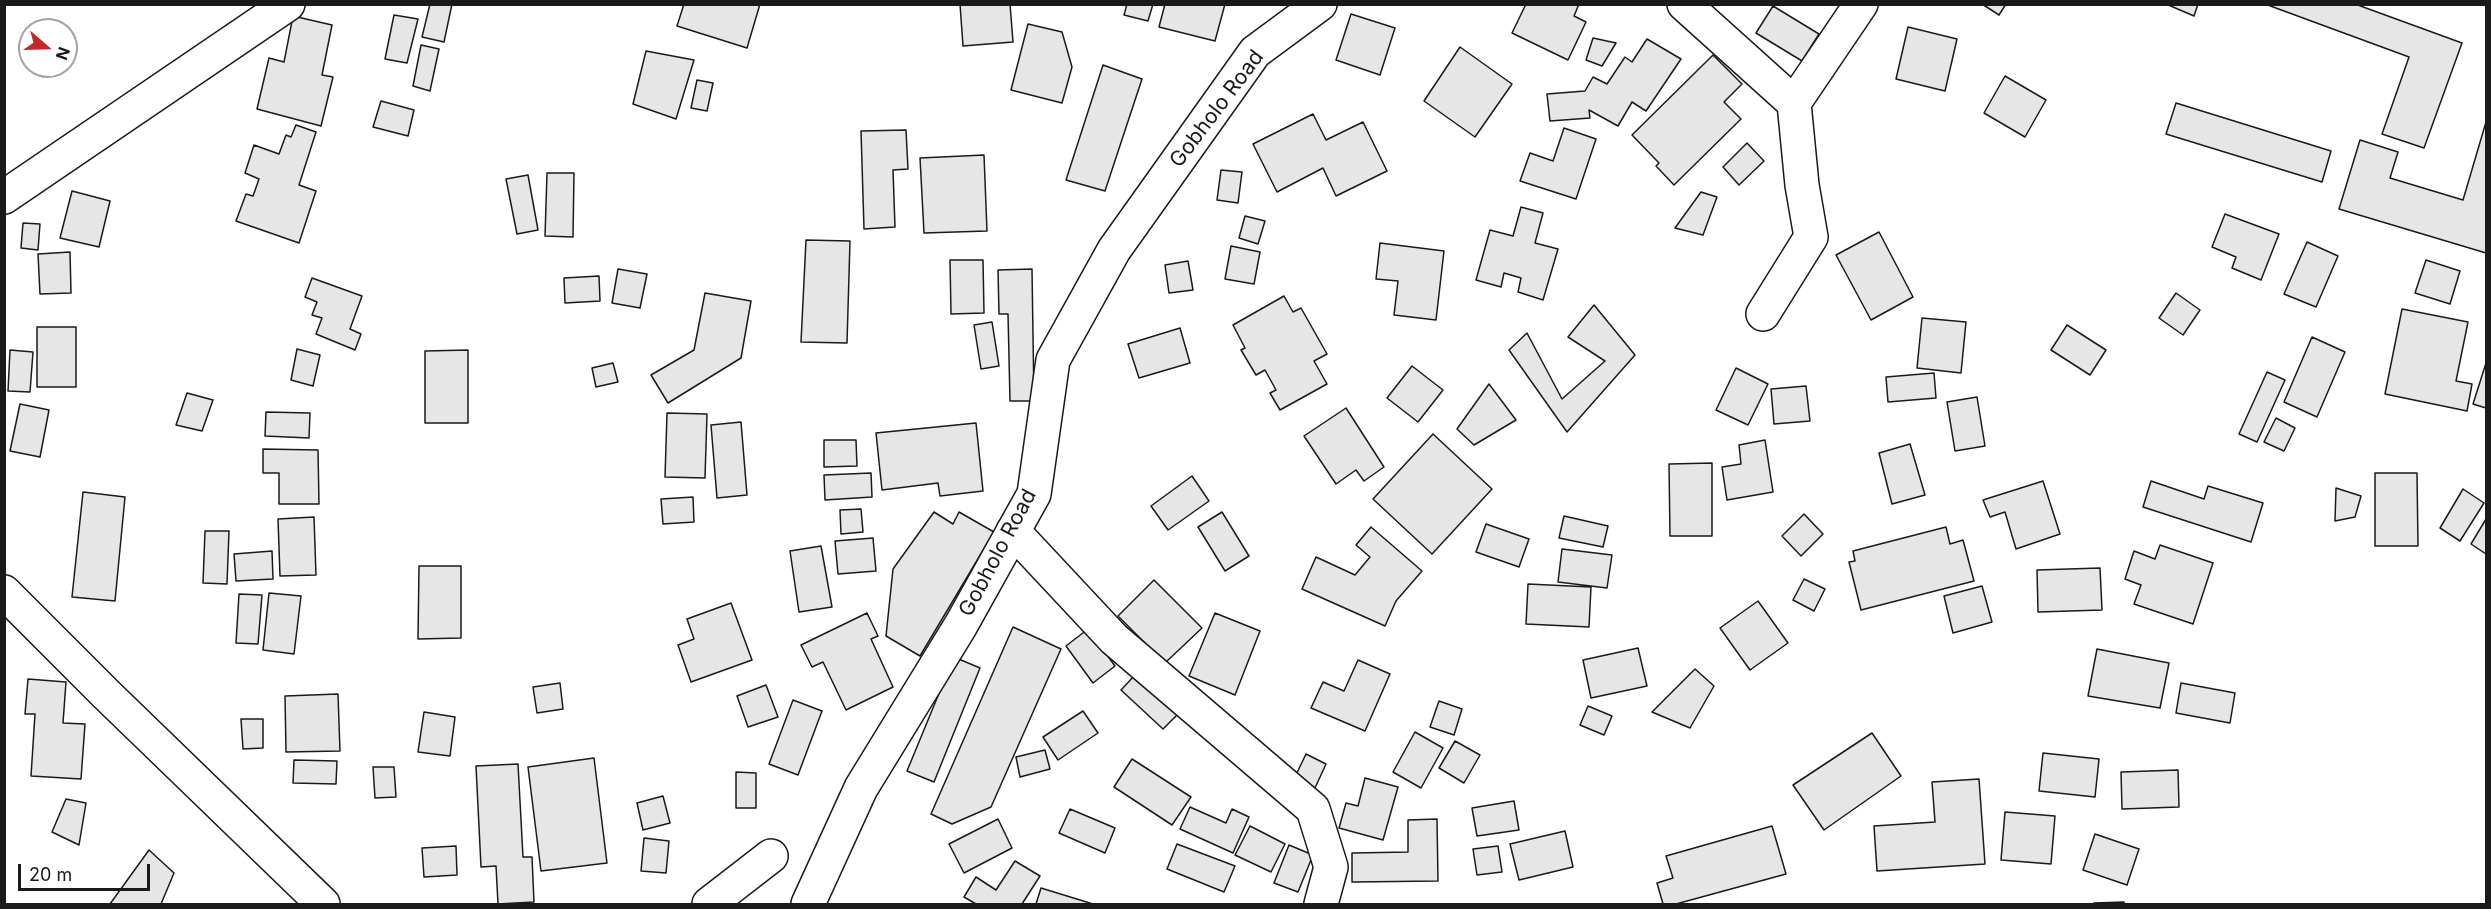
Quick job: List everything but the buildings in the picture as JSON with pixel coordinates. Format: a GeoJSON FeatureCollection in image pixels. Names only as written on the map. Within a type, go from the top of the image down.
{"type":"FeatureCollection","features":[{"type":"Feature","properties":{"kind":"street"},"geometry":{"type":"LineString","coordinates":[[4,197],[288,4]]}},
{"type":"Feature","properties":{"kind":"street","name":"Gobholo Road"},"geometry":{"type":"LineString","coordinates":[[808,904],[861,788],[960,625],[1034,494],[1053,360],[1114,250],[1255,52],[1320,4]]}},
{"type":"Feature","properties":{"kind":"street"},"geometry":{"type":"LineString","coordinates":[[1684,4],[1794,103]]}},
{"type":"Feature","properties":{"kind":"street"},"geometry":{"type":"LineString","coordinates":[[1763,314],[1811,237],[1802,185],[1794,103],[1861,4]]}},
{"type":"Feature","properties":{"kind":"street"},"geometry":{"type":"LineString","coordinates":[[1013,531],[1114,639],[1313,809],[1331,867],[1321,904]]}},
{"type":"Feature","properties":{"kind":"street"},"geometry":{"type":"LineString","coordinates":[[4,592],[323,904]]}},
{"type":"Feature","properties":{"kind":"street"},"geometry":{"type":"LineString","coordinates":[[709,904],[771,856]]}}]}
